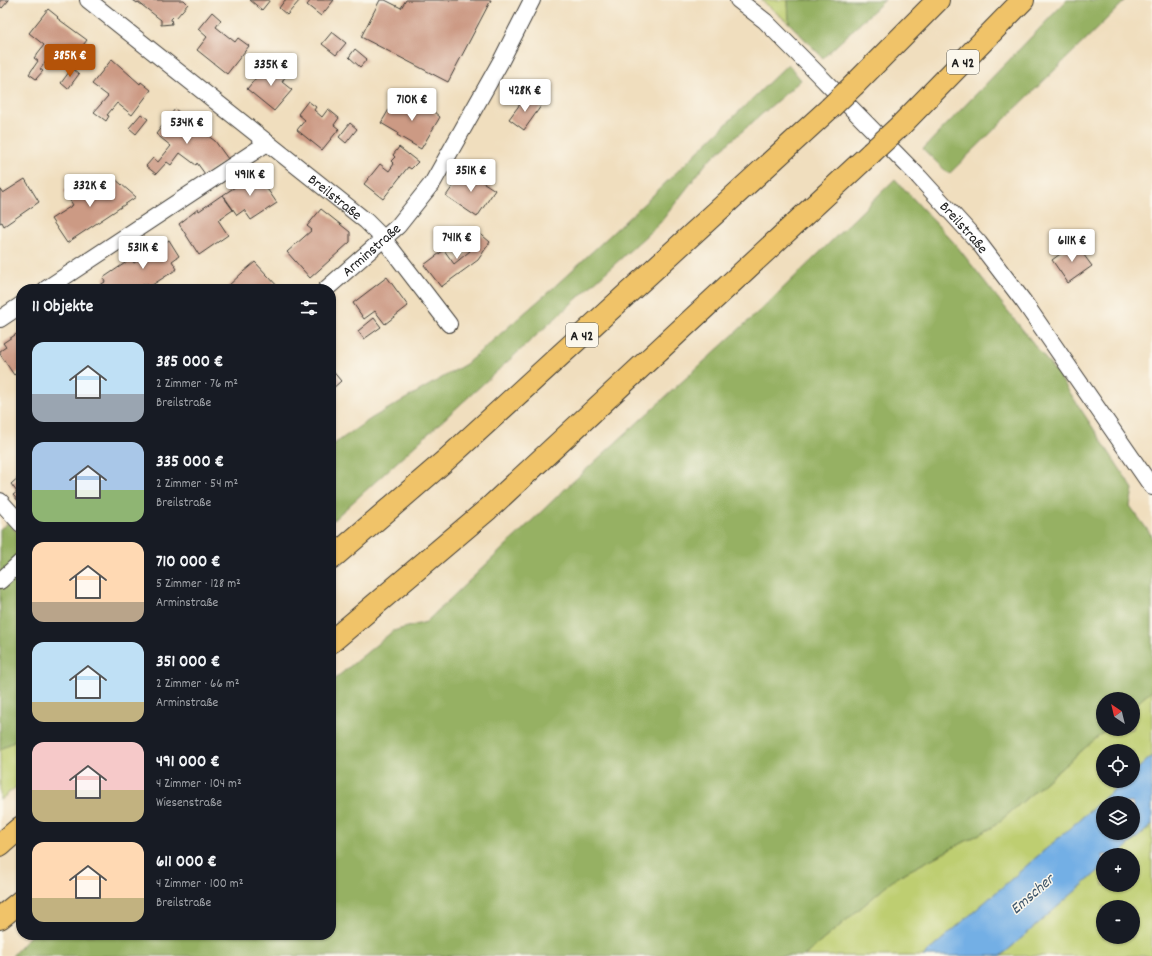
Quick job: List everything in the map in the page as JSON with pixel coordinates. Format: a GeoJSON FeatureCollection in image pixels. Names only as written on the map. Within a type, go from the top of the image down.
{"type":"FeatureCollection","features":[{"type":"Feature","properties":{"kind":"highway","name":"A 42"},"geometry":{"type":"LineString","coordinates":[[336,555],[452,454],[830,108],[938,0]]}},
{"type":"Feature","properties":{"kind":"highway","name":"A 42"},"geometry":{"type":"LineString","coordinates":[[336,638],[488,509],[902,124],[1023,0]]}},
{"type":"Feature","properties":{"kind":"highway"},"geometry":{"type":"LineString","coordinates":[[0,845],[16,831]]}},
{"type":"Feature","properties":{"kind":"highway"},"geometry":{"type":"LineString","coordinates":[[0,918],[16,905]]}},
{"type":"Feature","properties":{"kind":"street","name":"Breilstraße"},"geometry":{"type":"LineString","coordinates":[[88,0],[366,221],[383,238],[449,324]]}},
{"type":"Feature","properties":{"kind":"street","name":"Arminstraße"},"geometry":{"type":"LineString","coordinates":[[332,284],[408,216],[433,182],[501,61],[532,0]]}},
{"type":"Feature","properties":{"kind":"street","name":"Breilstraße"},"geometry":{"type":"LineString","coordinates":[[738,0],[764,21],[804,60],[919,177],[979,243],[1024,302],[1152,487]]}},
{"type":"Feature","properties":{"kind":"street"},"geometry":{"type":"LineString","coordinates":[[54,284],[267,142]]}},
{"type":"Feature","properties":{"kind":"street"},"geometry":{"type":"LineString","coordinates":[[0,319],[16,308]]}},
{"type":"Feature","properties":{"kind":"street"},"geometry":{"type":"LineString","coordinates":[[0,501],[16,519]]}},
{"type":"Feature","properties":{"kind":"street"},"geometry":{"type":"LineString","coordinates":[[0,581],[16,567]]}},
{"type":"Feature","properties":{"kind":"green space"},"geometry":{"type":"Polygon","coordinates":[[[761,0],[788,0],[789,23],[761,0]]]}},
{"type":"Feature","properties":{"kind":"green space"},"geometry":{"type":"Polygon","coordinates":[[[788,0],[885,0],[823,58],[789,23],[788,0]]]}},
{"type":"Feature","properties":{"kind":"green space"},"geometry":{"type":"Polygon","coordinates":[[[1067,0],[1126,0],[949,174],[923,149],[1067,0]]]}},
{"type":"Feature","properties":{"kind":"green space"},"geometry":{"type":"Polygon","coordinates":[[[788,64],[801,80],[708,161],[660,223],[336,517],[336,443],[372,418],[466,364],[553,288],[650,198],[788,64]]]}},
{"type":"Feature","properties":{"kind":"green space"},"geometry":{"type":"Polygon","coordinates":[[[895,179],[956,245],[1059,376],[1133,489],[1130,506],[1152,536],[1152,690],[1140,701],[1140,692],[1096,692],[1096,736],[1099,736],[993,827],[897,877],[804,956],[12,956],[26,940],[336,940],[336,678],[393,631],[426,622],[565,489],[770,301],[895,179]]]}},
{"type":"Feature","properties":{"kind":"green space"},"geometry":{"type":"Polygon","coordinates":[[[8,523],[16,531],[16,739],[0,750],[0,529],[8,523]]]}},
{"type":"Feature","properties":{"kind":"green space"},"geometry":{"type":"Polygon","coordinates":[[[1152,690],[1152,756],[1140,767],[1140,744],[1096,744],[1096,788],[1116,788],[1107,796],[1096,796],[1096,805],[923,956],[804,956],[897,877],[993,827],[1099,736],[1140,736],[1140,701],[1152,690]]]}},
{"type":"Feature","properties":{"kind":"green space"},"geometry":{"type":"Polygon","coordinates":[[[16,739],[16,787],[0,800],[0,750],[16,739]]]}},
{"type":"Feature","properties":{"kind":"green space"},"geometry":{"type":"Polygon","coordinates":[[[1152,825],[1152,956],[1001,956],[1096,873],[1096,892],[1140,892],[1140,848],[1125,848],[1134,840],[1140,840],[1140,835],[1152,825]]]}},
{"type":"Feature","properties":{"kind":"water"},"geometry":{"type":"Polygon","coordinates":[[[1152,756],[1152,825],[1140,835],[1140,796],[1107,796],[1116,788],[1140,788],[1140,767],[1152,756]]]}},
{"type":"Feature","properties":{"kind":"water","name":"Emscher"},"geometry":{"type":"Polygon","coordinates":[[[1096,805],[1096,840],[1134,840],[1125,848],[1096,848],[1096,873],[1001,956],[923,956],[1096,805]]]}},
{"type":"Feature","properties":{"kind":"building"},"geometry":{"type":"Polygon","coordinates":[[[0,0],[9,0],[2,8],[0,6],[0,0]]]}},
{"type":"Feature","properties":{"kind":"building"},"geometry":{"type":"Polygon","coordinates":[[[133,0],[184,0],[188,4],[176,18],[174,16],[171,19],[172,24],[161,25],[161,20],[138,2],[137,3],[133,0]]]}},
{"type":"Feature","properties":{"kind":"building"},"geometry":{"type":"Polygon","coordinates":[[[250,0],[270,0],[262,10],[250,0]]]}},
{"type":"Feature","properties":{"kind":"building"},"geometry":{"type":"Polygon","coordinates":[[[285,0],[300,0],[287,15],[279,8],[285,0]]]}},
{"type":"Feature","properties":{"kind":"building"},"geometry":{"type":"Polygon","coordinates":[[[311,0],[334,0],[321,16],[307,5],[311,0]]]}},
{"type":"Feature","properties":{"kind":"building"},"geometry":{"type":"Polygon","coordinates":[[[380,0],[385,0],[401,8],[406,0],[491,0],[448,82],[361,37],[380,0]]]}},
{"type":"Feature","properties":{"kind":"building"},"geometry":{"type":"Polygon","coordinates":[[[48,9],[58,17],[57,18],[87,40],[68,65],[53,53],[40,69],[43,71],[36,79],[29,74],[38,61],[34,58],[44,45],[29,33],[48,9]]]}},
{"type":"Feature","properties":{"kind":"building"},"geometry":{"type":"Polygon","coordinates":[[[212,12],[221,20],[216,27],[235,42],[238,38],[249,46],[227,74],[197,50],[207,37],[198,29],[212,12]]]}},
{"type":"Feature","properties":{"kind":"building"},"geometry":{"type":"Polygon","coordinates":[[[332,32],[346,43],[336,55],[322,44],[332,32]]]}},
{"type":"Feature","properties":{"kind":"building"},"geometry":{"type":"Polygon","coordinates":[[[355,49],[367,59],[360,67],[349,57],[355,49]]]}},
{"type":"Feature","properties":{"kind":"building"},"geometry":{"type":"Polygon","coordinates":[[[112,59],[140,84],[141,82],[151,90],[132,115],[117,103],[107,115],[109,116],[106,121],[94,112],[108,96],[92,84],[112,59]]]}},
{"type":"Feature","properties":{"kind":"building"},"geometry":{"type":"Polygon","coordinates":[[[276,65],[287,74],[282,82],[292,90],[274,111],[247,89],[264,68],[270,72],[276,65]]]}},
{"type":"Feature","properties":{"kind":"building"},"geometry":{"type":"Polygon","coordinates":[[[72,68],[79,74],[68,89],[61,83],[72,68]]]}},
{"type":"Feature","properties":{"kind":"building"},"geometry":{"type":"Polygon","coordinates":[[[526,96],[541,106],[524,130],[509,119],[526,96]]]}},
{"type":"Feature","properties":{"kind":"building"},"geometry":{"type":"Polygon","coordinates":[[[419,99],[440,117],[421,149],[397,135],[398,133],[381,123],[394,101],[411,111],[419,99]]]}},
{"type":"Feature","properties":{"kind":"building"},"geometry":{"type":"Polygon","coordinates":[[[308,101],[316,107],[314,110],[322,117],[328,109],[339,118],[334,125],[339,129],[322,150],[297,130],[305,120],[298,114],[308,101]]]}},
{"type":"Feature","properties":{"kind":"building"},"geometry":{"type":"Polygon","coordinates":[[[175,109],[186,118],[185,119],[215,141],[228,159],[205,174],[197,163],[196,165],[180,153],[171,165],[167,162],[156,174],[146,166],[153,158],[158,162],[171,146],[156,134],[175,109]]]}},
{"type":"Feature","properties":{"kind":"building"},"geometry":{"type":"Polygon","coordinates":[[[141,114],[148,119],[136,134],[129,128],[141,114]]]}},
{"type":"Feature","properties":{"kind":"building"},"geometry":{"type":"Polygon","coordinates":[[[350,123],[357,129],[346,143],[339,137],[350,123]]]}},
{"type":"Feature","properties":{"kind":"building"},"geometry":{"type":"Polygon","coordinates":[[[399,147],[418,162],[411,169],[408,167],[383,199],[364,184],[380,164],[389,171],[394,164],[391,161],[395,157],[393,155],[399,147]]]}},
{"type":"Feature","properties":{"kind":"building"},"geometry":{"type":"Polygon","coordinates":[[[464,170],[495,190],[477,217],[446,196],[464,170]]]}},
{"type":"Feature","properties":{"kind":"building"},"geometry":{"type":"Polygon","coordinates":[[[256,173],[277,203],[251,220],[244,210],[237,215],[223,195],[256,173]]]}},
{"type":"Feature","properties":{"kind":"building"},"geometry":{"type":"Polygon","coordinates":[[[114,178],[136,197],[67,243],[51,219],[73,205],[64,191],[77,182],[86,196],[114,178]]]}},
{"type":"Feature","properties":{"kind":"building"},"geometry":{"type":"Polygon","coordinates":[[[25,179],[39,202],[4,226],[2,222],[0,223],[0,189],[3,193],[25,179]]]}},
{"type":"Feature","properties":{"kind":"building"},"geometry":{"type":"Polygon","coordinates":[[[222,195],[233,210],[218,220],[228,235],[199,255],[179,224],[198,209],[199,211],[222,195]]]}},
{"type":"Feature","properties":{"kind":"building"},"geometry":{"type":"Polygon","coordinates":[[[321,209],[350,232],[350,242],[310,278],[287,252],[312,230],[307,226],[321,209]]]}},
{"type":"Feature","properties":{"kind":"building"},"geometry":{"type":"Polygon","coordinates":[[[476,230],[490,242],[478,260],[441,287],[424,265],[444,250],[454,264],[470,251],[463,244],[476,230]]]}},
{"type":"Feature","properties":{"kind":"building"},"geometry":{"type":"Polygon","coordinates":[[[169,240],[179,256],[172,261],[177,269],[154,284],[102,284],[105,282],[103,278],[131,259],[134,263],[169,240]]]}},
{"type":"Feature","properties":{"kind":"building"},"geometry":{"type":"Polygon","coordinates":[[[1075,243],[1092,266],[1068,283],[1052,260],[1075,243]]]}},
{"type":"Feature","properties":{"kind":"building"},"geometry":{"type":"Polygon","coordinates":[[[255,262],[275,284],[230,284],[255,262]]]}},
{"type":"Feature","properties":{"kind":"building"},"geometry":{"type":"Polygon","coordinates":[[[387,277],[408,306],[385,324],[375,311],[364,319],[353,303],[387,277]]]}},
{"type":"Feature","properties":{"kind":"building"},"geometry":{"type":"Polygon","coordinates":[[[374,318],[381,327],[364,339],[358,331],[374,318]]]}},
{"type":"Feature","properties":{"kind":"building"},"geometry":{"type":"Polygon","coordinates":[[[16,334],[16,374],[14,375],[0,354],[0,351],[6,347],[3,343],[16,334]]]}},
{"type":"Feature","properties":{"kind":"building"},"geometry":{"type":"Polygon","coordinates":[[[336,375],[341,381],[336,386],[336,375]]]}},
{"type":"Feature","properties":{"kind":"building"},"geometry":{"type":"Polygon","coordinates":[[[16,480],[16,491],[11,484],[16,480]]]}}]}
